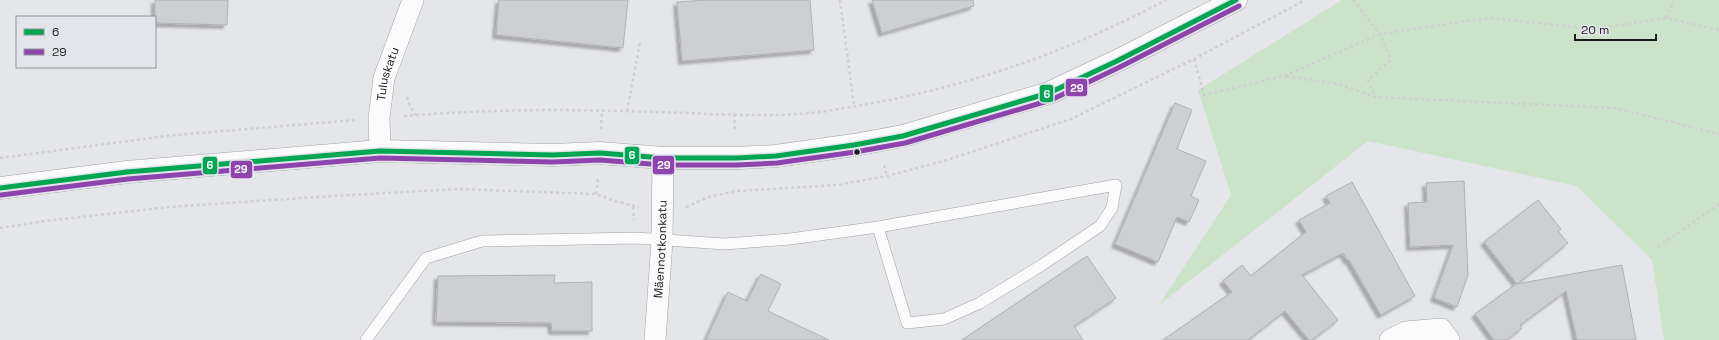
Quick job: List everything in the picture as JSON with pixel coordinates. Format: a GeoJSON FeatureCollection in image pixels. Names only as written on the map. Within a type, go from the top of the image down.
{"type":"FeatureCollection","features":[{"type":"Feature","properties":{"kind":"main road"},"geometry":{"type":"LineString","coordinates":[[0,188],[127,172],[380,151],[553,155],[600,153],[663,158],[776,156],[903,136],[1049,93],[1117,61],[1236,0]]}},
{"type":"Feature","properties":{"kind":"street","name":"Tuluskatu"},"geometry":{"type":"LineString","coordinates":[[380,151],[379,118],[384,78],[413,0]]}},
{"type":"Feature","properties":{"kind":"street","name":"Mäennotkonkatu"},"geometry":{"type":"LineString","coordinates":[[655,340],[662,240],[663,158]]}},
{"type":"Feature","properties":{"kind":"street"},"geometry":{"type":"LineString","coordinates":[[1390,340],[1406,332],[1441,329],[1449,340]]}},
{"type":"Feature","properties":{"kind":"lane"},"geometry":{"type":"LineString","coordinates":[[366,340],[426,258],[482,241],[636,238],[724,244],[790,240],[878,227],[1116,185],[1112,208],[1100,226],[1042,265],[980,303],[944,319],[907,323],[878,227]]}},
{"type":"Feature","properties":{"kind":"path"},"geometry":{"type":"LineString","coordinates":[[840,0],[854,106]]}},
{"type":"Feature","properties":{"kind":"path"},"geometry":{"type":"LineString","coordinates":[[0,158],[174,135],[458,112],[552,109],[797,114],[854,106],[941,89],[996,74],[1082,39],[1166,0]]}},
{"type":"Feature","properties":{"kind":"path"},"geometry":{"type":"LineString","coordinates":[[1353,0],[1380,34],[1391,60],[1368,80],[1375,97]]}},
{"type":"Feature","properties":{"kind":"path"},"geometry":{"type":"LineString","coordinates":[[1666,18],[1674,0]]}},
{"type":"Feature","properties":{"kind":"path"},"geometry":{"type":"LineString","coordinates":[[1194,59],[1204,95],[1284,76],[1380,34],[1488,18],[1595,29],[1666,18],[1719,30]]}},
{"type":"Feature","properties":{"kind":"path"},"geometry":{"type":"LineString","coordinates":[[627,111],[640,43]]}},
{"type":"Feature","properties":{"kind":"path"},"geometry":{"type":"LineString","coordinates":[[1284,76],[1338,84],[1375,97],[1615,108],[1719,134]]}},
{"type":"Feature","properties":{"kind":"path"},"geometry":{"type":"LineString","coordinates":[[884,165],[887,176]]}},
{"type":"Feature","properties":{"kind":"path"},"geometry":{"type":"LineString","coordinates":[[790,183],[791,188]]}},
{"type":"Feature","properties":{"kind":"path"},"geometry":{"type":"LineString","coordinates":[[0,228],[45,221],[169,207],[332,196],[458,189],[596,194]]}},
{"type":"Feature","properties":{"kind":"path"},"geometry":{"type":"LineString","coordinates":[[1658,247],[1719,204]]}},
{"type":"Feature","properties":{"kind":"green space"},"geometry":{"type":"Polygon","coordinates":[[[1342,0],[1719,0],[1719,340],[1664,340],[1652,260],[1577,186],[1368,141],[1159,305],[1231,195],[1198,90],[1342,0]]]}},
{"type":"Feature","properties":{"kind":"building"},"geometry":{"type":"Polygon","coordinates":[[[155,0],[228,0],[227,25],[156,23],[155,0]]]}},
{"type":"Feature","properties":{"kind":"building"},"geometry":{"type":"Polygon","coordinates":[[[499,0],[628,0],[623,48],[496,35],[499,0]]]}},
{"type":"Feature","properties":{"kind":"building"},"geometry":{"type":"Polygon","coordinates":[[[706,0],[810,0],[814,50],[682,61],[677,2],[706,0]]]}},
{"type":"Feature","properties":{"kind":"building"},"geometry":{"type":"Polygon","coordinates":[[[872,0],[973,0],[974,6],[882,33],[872,0]]]}},
{"type":"Feature","properties":{"kind":"building"},"geometry":{"type":"Polygon","coordinates":[[[1175,103],[1192,110],[1177,149],[1206,161],[1191,196],[1199,200],[1189,222],[1177,217],[1158,262],[1115,244],[1175,103]]]}},
{"type":"Feature","properties":{"kind":"building"},"geometry":{"type":"Polygon","coordinates":[[[1464,181],[1468,275],[1457,307],[1434,298],[1453,245],[1410,247],[1408,203],[1427,202],[1426,183],[1464,181]]]}},
{"type":"Feature","properties":{"kind":"building"},"geometry":{"type":"Polygon","coordinates":[[[1352,182],[1415,296],[1381,315],[1349,260],[1347,260],[1343,253],[1302,275],[1338,320],[1312,340],[1309,340],[1285,311],[1248,340],[1163,340],[1232,292],[1223,281],[1242,265],[1251,276],[1306,232],[1299,220],[1330,203],[1326,196],[1352,182]]]}},
{"type":"Feature","properties":{"kind":"building"},"geometry":{"type":"Polygon","coordinates":[[[1538,200],[1561,229],[1558,231],[1568,243],[1517,284],[1484,242],[1538,200]]]}},
{"type":"Feature","properties":{"kind":"building"},"geometry":{"type":"Polygon","coordinates":[[[1087,256],[1116,298],[1074,326],[1083,340],[962,340],[1087,256]]]}},
{"type":"Feature","properties":{"kind":"building"},"geometry":{"type":"Polygon","coordinates":[[[1622,265],[1636,340],[1577,340],[1566,291],[1520,325],[1522,328],[1506,340],[1494,340],[1475,314],[1516,284],[1622,265]]]}},
{"type":"Feature","properties":{"kind":"building"},"geometry":{"type":"Polygon","coordinates":[[[761,274],[781,284],[768,311],[829,340],[706,340],[728,292],[747,301],[761,274]]]}},
{"type":"Feature","properties":{"kind":"building"},"geometry":{"type":"Polygon","coordinates":[[[555,275],[554,283],[592,282],[592,331],[552,331],[551,323],[436,322],[438,276],[555,275]]]}},
{"type":"Feature","properties":{"kind":"transit line","name":"6"},"geometry":{"type":"LineString","coordinates":[[0,188],[127,172],[380,151],[553,155],[600,153],[663,158],[737,158],[776,156],[854,145],[903,136],[1049,93],[1117,61],[1236,0]]}},
{"type":"Feature","properties":{"kind":"transit line","name":"29"},"geometry":{"type":"LineString","coordinates":[[1,195],[128,179],[380,158],[553,162],[600,160],[663,165],[737,165],[777,163],[855,152],[905,143],[1051,100],[1120,67],[1239,6]]}}]}
